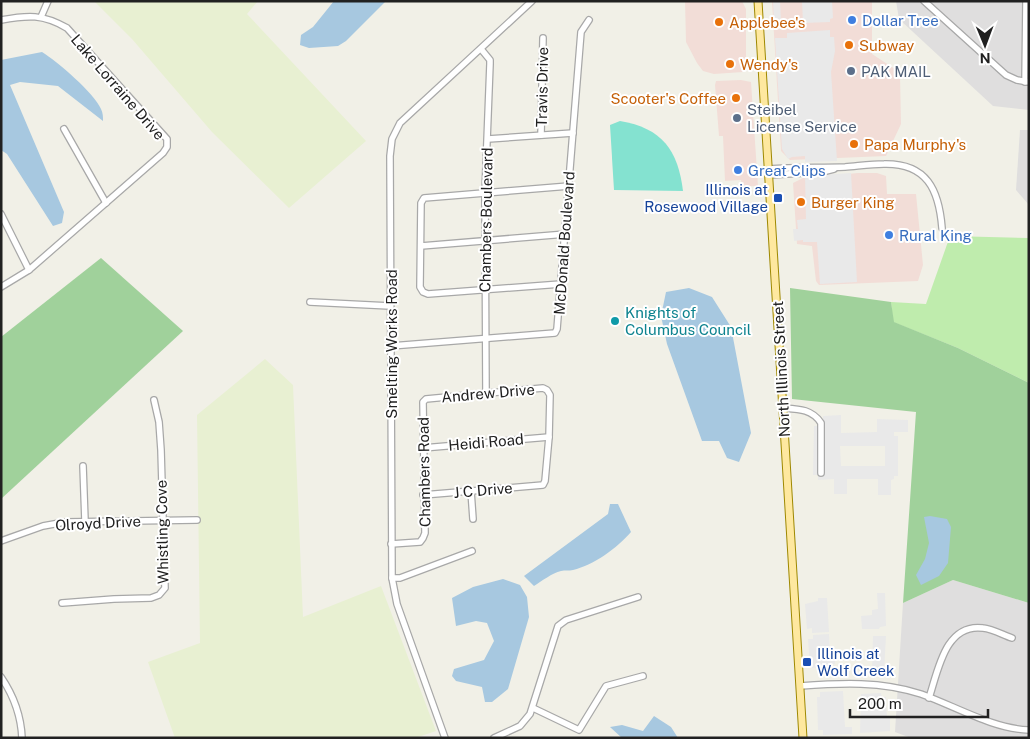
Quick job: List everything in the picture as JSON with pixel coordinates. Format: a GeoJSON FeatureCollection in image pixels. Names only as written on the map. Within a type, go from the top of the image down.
{"type":"FeatureCollection","features":[{"type":"Feature","properties":{"kind":"main road","name":"North Illinois Street"},"geometry":{"type":"LineString","coordinates":[[758,1],[803,738]]}},
{"type":"Feature","properties":{"kind":"street"},"geometry":{"type":"LineString","coordinates":[[41,17],[48,1]]}},
{"type":"Feature","properties":{"kind":"street","name":"Smelting Works Road"},"geometry":{"type":"LineString","coordinates":[[445,738],[397,604],[392,578],[390,156],[394,132],[400,123],[532,1]]}},
{"type":"Feature","properties":{"kind":"street"},"geometry":{"type":"LineString","coordinates":[[924,1],[1006,75],[1027,82],[1026,1]]}},
{"type":"Feature","properties":{"kind":"street","name":"Lake Lorraine Drive"},"geometry":{"type":"LineString","coordinates":[[1,20],[18,17],[41,17],[51,19],[67,28],[167,139],[167,147],[162,153],[106,203],[29,270],[1,287]]}},
{"type":"Feature","properties":{"kind":"street","name":"McDonald Boulevard"},"geometry":{"type":"LineString","coordinates":[[391,346],[554,333],[557,329],[581,32],[589,20]]}},
{"type":"Feature","properties":{"kind":"street","name":"Travis Drive"},"geometry":{"type":"LineString","coordinates":[[542,38],[542,135]]}},
{"type":"Feature","properties":{"kind":"street","name":"Chambers Boulevard"},"geometry":{"type":"LineString","coordinates":[[481,49],[490,60],[485,192],[486,394]]}},
{"type":"Feature","properties":{"kind":"street"},"geometry":{"type":"LineString","coordinates":[[64,128],[106,203]]}},
{"type":"Feature","properties":{"kind":"street"},"geometry":{"type":"LineString","coordinates":[[488,139],[573,133]]}},
{"type":"Feature","properties":{"kind":"street"},"geometry":{"type":"LineString","coordinates":[[769,172],[821,166],[844,167],[894,164],[904,166],[918,172],[929,183],[937,196],[940,204],[942,228]]}},
{"type":"Feature","properties":{"kind":"street"},"geometry":{"type":"LineString","coordinates":[[561,284],[428,294],[423,292],[420,287],[421,203],[424,198],[569,186]]}},
{"type":"Feature","properties":{"kind":"street"},"geometry":{"type":"LineString","coordinates":[[1,214],[29,270]]}},
{"type":"Feature","properties":{"kind":"street"},"geometry":{"type":"LineString","coordinates":[[421,246],[566,234]]}},
{"type":"Feature","properties":{"kind":"street"},"geometry":{"type":"LineString","coordinates":[[310,302],[390,306]]}},
{"type":"Feature","properties":{"kind":"street","name":"Andrew Drive"},"geometry":{"type":"LineString","coordinates":[[423,402],[426,399],[543,388],[550,395],[550,437]]}},
{"type":"Feature","properties":{"kind":"street","name":"Whistling Cove"},"geometry":{"type":"LineString","coordinates":[[62,603],[106,599],[151,598],[159,595],[165,588],[160,431],[154,400]]}},
{"type":"Feature","properties":{"kind":"street","name":"Chambers Road"},"geometry":{"type":"LineString","coordinates":[[392,544],[416,543],[420,542],[423,538],[423,402]]}},
{"type":"Feature","properties":{"kind":"street"},"geometry":{"type":"LineString","coordinates":[[783,408],[801,409],[812,414],[821,423],[821,473]]}},
{"type":"Feature","properties":{"kind":"street","name":"Heidi Road"},"geometry":{"type":"LineString","coordinates":[[423,448],[550,437]]}},
{"type":"Feature","properties":{"kind":"street","name":"J C Drive"},"geometry":{"type":"LineString","coordinates":[[424,495],[542,485],[545,481],[550,437]]}},
{"type":"Feature","properties":{"kind":"street"},"geometry":{"type":"LineString","coordinates":[[83,466],[85,521]]}},
{"type":"Feature","properties":{"kind":"street"},"geometry":{"type":"LineString","coordinates":[[471,491],[473,519]]}},
{"type":"Feature","properties":{"kind":"street","name":"Olroyd Drive"},"geometry":{"type":"LineString","coordinates":[[1,541],[43,526],[65,522],[197,520]]}},
{"type":"Feature","properties":{"kind":"street"},"geometry":{"type":"LineString","coordinates":[[392,578],[400,578],[472,552]]}},
{"type":"Feature","properties":{"kind":"street"},"geometry":{"type":"LineString","coordinates":[[494,738],[520,726],[530,714],[558,626],[566,620],[638,597]]}},
{"type":"Feature","properties":{"kind":"street"},"geometry":{"type":"LineString","coordinates":[[929,698],[944,652],[956,635],[975,628],[984,628],[1012,638]]}},
{"type":"Feature","properties":{"kind":"street"},"geometry":{"type":"LineString","coordinates":[[533,708],[579,730],[606,686],[643,676]]}},
{"type":"Feature","properties":{"kind":"street"},"geometry":{"type":"LineString","coordinates":[[1,677],[10,690],[17,706],[22,738]]}},
{"type":"Feature","properties":{"kind":"street"},"geometry":{"type":"LineString","coordinates":[[800,686],[849,683],[876,684],[906,690],[1005,727],[1029,730]]}},
{"type":"Feature","properties":{"kind":"shaded area"},"geometry":{"type":"Polygon","coordinates":[[[334,1],[386,1],[346,41],[338,46],[309,48],[300,45],[301,35],[313,27],[334,1]]]}},
{"type":"Feature","properties":{"kind":"shaded area"},"geometry":{"type":"Polygon","coordinates":[[[685,1],[742,1],[746,9],[746,65],[743,72],[714,74],[703,71],[686,42],[685,1]]]}},
{"type":"Feature","properties":{"kind":"shaded area"},"geometry":{"type":"Polygon","coordinates":[[[772,1],[872,1],[872,54],[898,71],[900,75],[901,124],[886,156],[790,160],[781,151],[772,1]]]}},
{"type":"Feature","properties":{"kind":"shaded area"},"geometry":{"type":"Polygon","coordinates":[[[773,1],[780,1],[781,22],[774,22],[773,1]]]}},
{"type":"Feature","properties":{"kind":"shaded area"},"geometry":{"type":"Polygon","coordinates":[[[802,1],[832,1],[833,18],[830,19],[830,22],[803,23],[802,1]]]}},
{"type":"Feature","properties":{"kind":"shaded area"},"geometry":{"type":"Polygon","coordinates":[[[896,1],[1029,1],[1029,110],[993,106],[899,19],[896,1]]]}},
{"type":"Feature","properties":{"kind":"shaded area"},"geometry":{"type":"Polygon","coordinates":[[[830,30],[830,37],[834,37],[835,51],[831,72],[837,161],[805,162],[805,156],[788,159],[782,149],[775,38],[787,38],[787,33],[830,30]]]}},
{"type":"Feature","properties":{"kind":"shaded area"},"geometry":{"type":"Polygon","coordinates":[[[42,52],[57,62],[83,86],[97,102],[103,116],[103,121],[58,86],[20,82],[10,85],[64,212],[62,223],[53,226],[7,154],[1,150],[1,60],[42,52]]]}},
{"type":"Feature","properties":{"kind":"shaded area"},"geometry":{"type":"Polygon","coordinates":[[[741,80],[751,82],[758,186],[742,186],[741,180],[725,181],[723,136],[719,136],[715,85],[716,81],[741,80]]]}},
{"type":"Feature","properties":{"kind":"shaded area"},"geometry":{"type":"Polygon","coordinates":[[[620,121],[647,129],[665,143],[677,164],[683,191],[614,190],[610,125],[620,121]]]}},
{"type":"Feature","properties":{"kind":"shaded area"},"geometry":{"type":"Polygon","coordinates":[[[1020,130],[1029,130],[1029,205],[1016,190],[1020,130]]]}},
{"type":"Feature","properties":{"kind":"shaded area"},"geometry":{"type":"Polygon","coordinates":[[[851,173],[857,282],[820,284],[817,242],[794,241],[793,229],[798,229],[797,220],[806,219],[805,176],[851,173]]]}},
{"type":"Feature","properties":{"kind":"shaded area"},"geometry":{"type":"Polygon","coordinates":[[[877,173],[886,176],[887,194],[916,194],[923,265],[918,281],[819,285],[816,281],[812,246],[797,244],[793,183],[803,178],[877,173]]]}},
{"type":"Feature","properties":{"kind":"shaded area"},"geometry":{"type":"Polygon","coordinates":[[[689,288],[712,297],[731,327],[751,433],[739,462],[727,458],[719,441],[702,441],[667,344],[661,316],[666,292],[689,288]]]}},
{"type":"Feature","properties":{"kind":"shaded area"},"geometry":{"type":"Polygon","coordinates":[[[841,415],[841,433],[877,432],[877,419],[908,420],[908,432],[894,432],[894,436],[898,436],[898,476],[894,476],[894,479],[891,480],[891,495],[878,495],[878,479],[847,479],[847,494],[834,494],[834,479],[818,480],[818,475],[813,475],[814,426],[823,426],[823,416],[841,415]],[[840,446],[841,466],[885,466],[885,446],[840,446]]]}},
{"type":"Feature","properties":{"kind":"shaded area"},"geometry":{"type":"Polygon","coordinates":[[[610,504],[618,504],[631,532],[619,544],[605,555],[581,568],[558,572],[534,586],[524,576],[608,514],[610,504]]]}},
{"type":"Feature","properties":{"kind":"shaded area"},"geometry":{"type":"Polygon","coordinates":[[[930,516],[947,519],[951,527],[948,563],[939,576],[921,585],[916,575],[925,559],[929,543],[924,517],[930,516]]]}},
{"type":"Feature","properties":{"kind":"shaded area"},"geometry":{"type":"Polygon","coordinates":[[[503,579],[520,585],[527,597],[529,617],[508,689],[492,702],[485,702],[482,687],[456,681],[452,676],[454,669],[484,660],[494,641],[487,623],[476,621],[456,626],[452,598],[473,587],[503,579]]]}},
{"type":"Feature","properties":{"kind":"shaded area"},"geometry":{"type":"Polygon","coordinates":[[[953,580],[1029,603],[1029,738],[911,738],[895,732],[903,603],[953,580]]]}},
{"type":"Feature","properties":{"kind":"shaded area"},"geometry":{"type":"Polygon","coordinates":[[[877,593],[885,593],[886,626],[879,629],[862,629],[861,616],[872,615],[872,610],[878,609],[877,593]]]}},
{"type":"Feature","properties":{"kind":"shaded area"},"geometry":{"type":"Polygon","coordinates":[[[818,598],[827,598],[829,632],[812,633],[812,628],[807,629],[805,604],[818,601],[818,598]]]}},
{"type":"Feature","properties":{"kind":"shaded area"},"geometry":{"type":"Polygon","coordinates":[[[829,634],[830,654],[835,654],[835,664],[829,664],[829,667],[810,668],[808,639],[813,639],[813,635],[829,634]]]}},
{"type":"Feature","properties":{"kind":"shaded area"},"geometry":{"type":"Polygon","coordinates":[[[873,636],[886,636],[884,672],[872,673],[873,636]]]}},
{"type":"Feature","properties":{"kind":"shaded area"},"geometry":{"type":"Polygon","coordinates":[[[843,691],[845,727],[852,727],[852,734],[823,735],[823,730],[818,730],[817,697],[820,697],[820,692],[843,691]]]}},
{"type":"Feature","properties":{"kind":"shaded area"},"geometry":{"type":"Polygon","coordinates":[[[881,693],[882,697],[886,697],[887,718],[890,718],[890,731],[860,733],[861,694],[881,693]]]}},
{"type":"Feature","properties":{"kind":"shaded area"},"geometry":{"type":"Polygon","coordinates":[[[654,716],[671,727],[678,738],[622,738],[610,727],[622,725],[643,731],[654,716]]]}},
{"type":"Feature","properties":{"kind":"green space"},"geometry":{"type":"Polygon","coordinates":[[[94,1],[258,1],[247,14],[366,141],[289,208],[212,132],[132,39],[94,1]]]}},
{"type":"Feature","properties":{"kind":"green space"},"geometry":{"type":"Polygon","coordinates":[[[950,236],[1029,238],[1029,383],[958,348],[893,322],[891,302],[926,304],[950,236]]]}},
{"type":"Feature","properties":{"kind":"green space"},"geometry":{"type":"Polygon","coordinates":[[[101,258],[183,331],[1,499],[1,337],[101,258]]]}},
{"type":"Feature","properties":{"kind":"green space"},"geometry":{"type":"Polygon","coordinates":[[[790,288],[891,302],[894,322],[958,348],[1029,383],[1029,603],[953,580],[903,603],[916,412],[792,399],[790,288]]]}},
{"type":"Feature","properties":{"kind":"green space"},"geometry":{"type":"Polygon","coordinates":[[[265,359],[293,385],[303,617],[381,586],[436,731],[415,738],[175,738],[148,662],[200,643],[197,415],[265,359]]]}},
{"type":"Feature","properties":{"kind":"place","name":"Dollar Tree"},"geometry":{"type":"Point","coordinates":[852,20]}},
{"type":"Feature","properties":{"kind":"place","name":"Applebee's"},"geometry":{"type":"Point","coordinates":[719,22]}},
{"type":"Feature","properties":{"kind":"place","name":"Subway"},"geometry":{"type":"Point","coordinates":[849,45]}},
{"type":"Feature","properties":{"kind":"place","name":"Wendy's"},"geometry":{"type":"Point","coordinates":[730,64]}},
{"type":"Feature","properties":{"kind":"place","name":"PAK MAIL"},"geometry":{"type":"Point","coordinates":[851,71]}},
{"type":"Feature","properties":{"kind":"place","name":"Scooter's Coffee"},"geometry":{"type":"Point","coordinates":[736,98]}},
{"type":"Feature","properties":{"kind":"place","name":"Steibel License Service"},"geometry":{"type":"Point","coordinates":[737,118]}},
{"type":"Feature","properties":{"kind":"place","name":"Papa Murphy's"},"geometry":{"type":"Point","coordinates":[854,144]}},
{"type":"Feature","properties":{"kind":"place","name":"Great Clips"},"geometry":{"type":"Point","coordinates":[738,170]}},
{"type":"Feature","properties":{"kind":"place","name":"Illinois at Rosewood Village"},"geometry":{"type":"Point","coordinates":[778,198]}},
{"type":"Feature","properties":{"kind":"place","name":"Burger King"},"geometry":{"type":"Point","coordinates":[801,202]}},
{"type":"Feature","properties":{"kind":"place","name":"Rural King"},"geometry":{"type":"Point","coordinates":[889,235]}},
{"type":"Feature","properties":{"kind":"place","name":"Knights of Columbus Council"},"geometry":{"type":"Point","coordinates":[615,321]}},
{"type":"Feature","properties":{"kind":"place","name":"Illinois at Wolf Creek"},"geometry":{"type":"Point","coordinates":[807,662]}}]}
